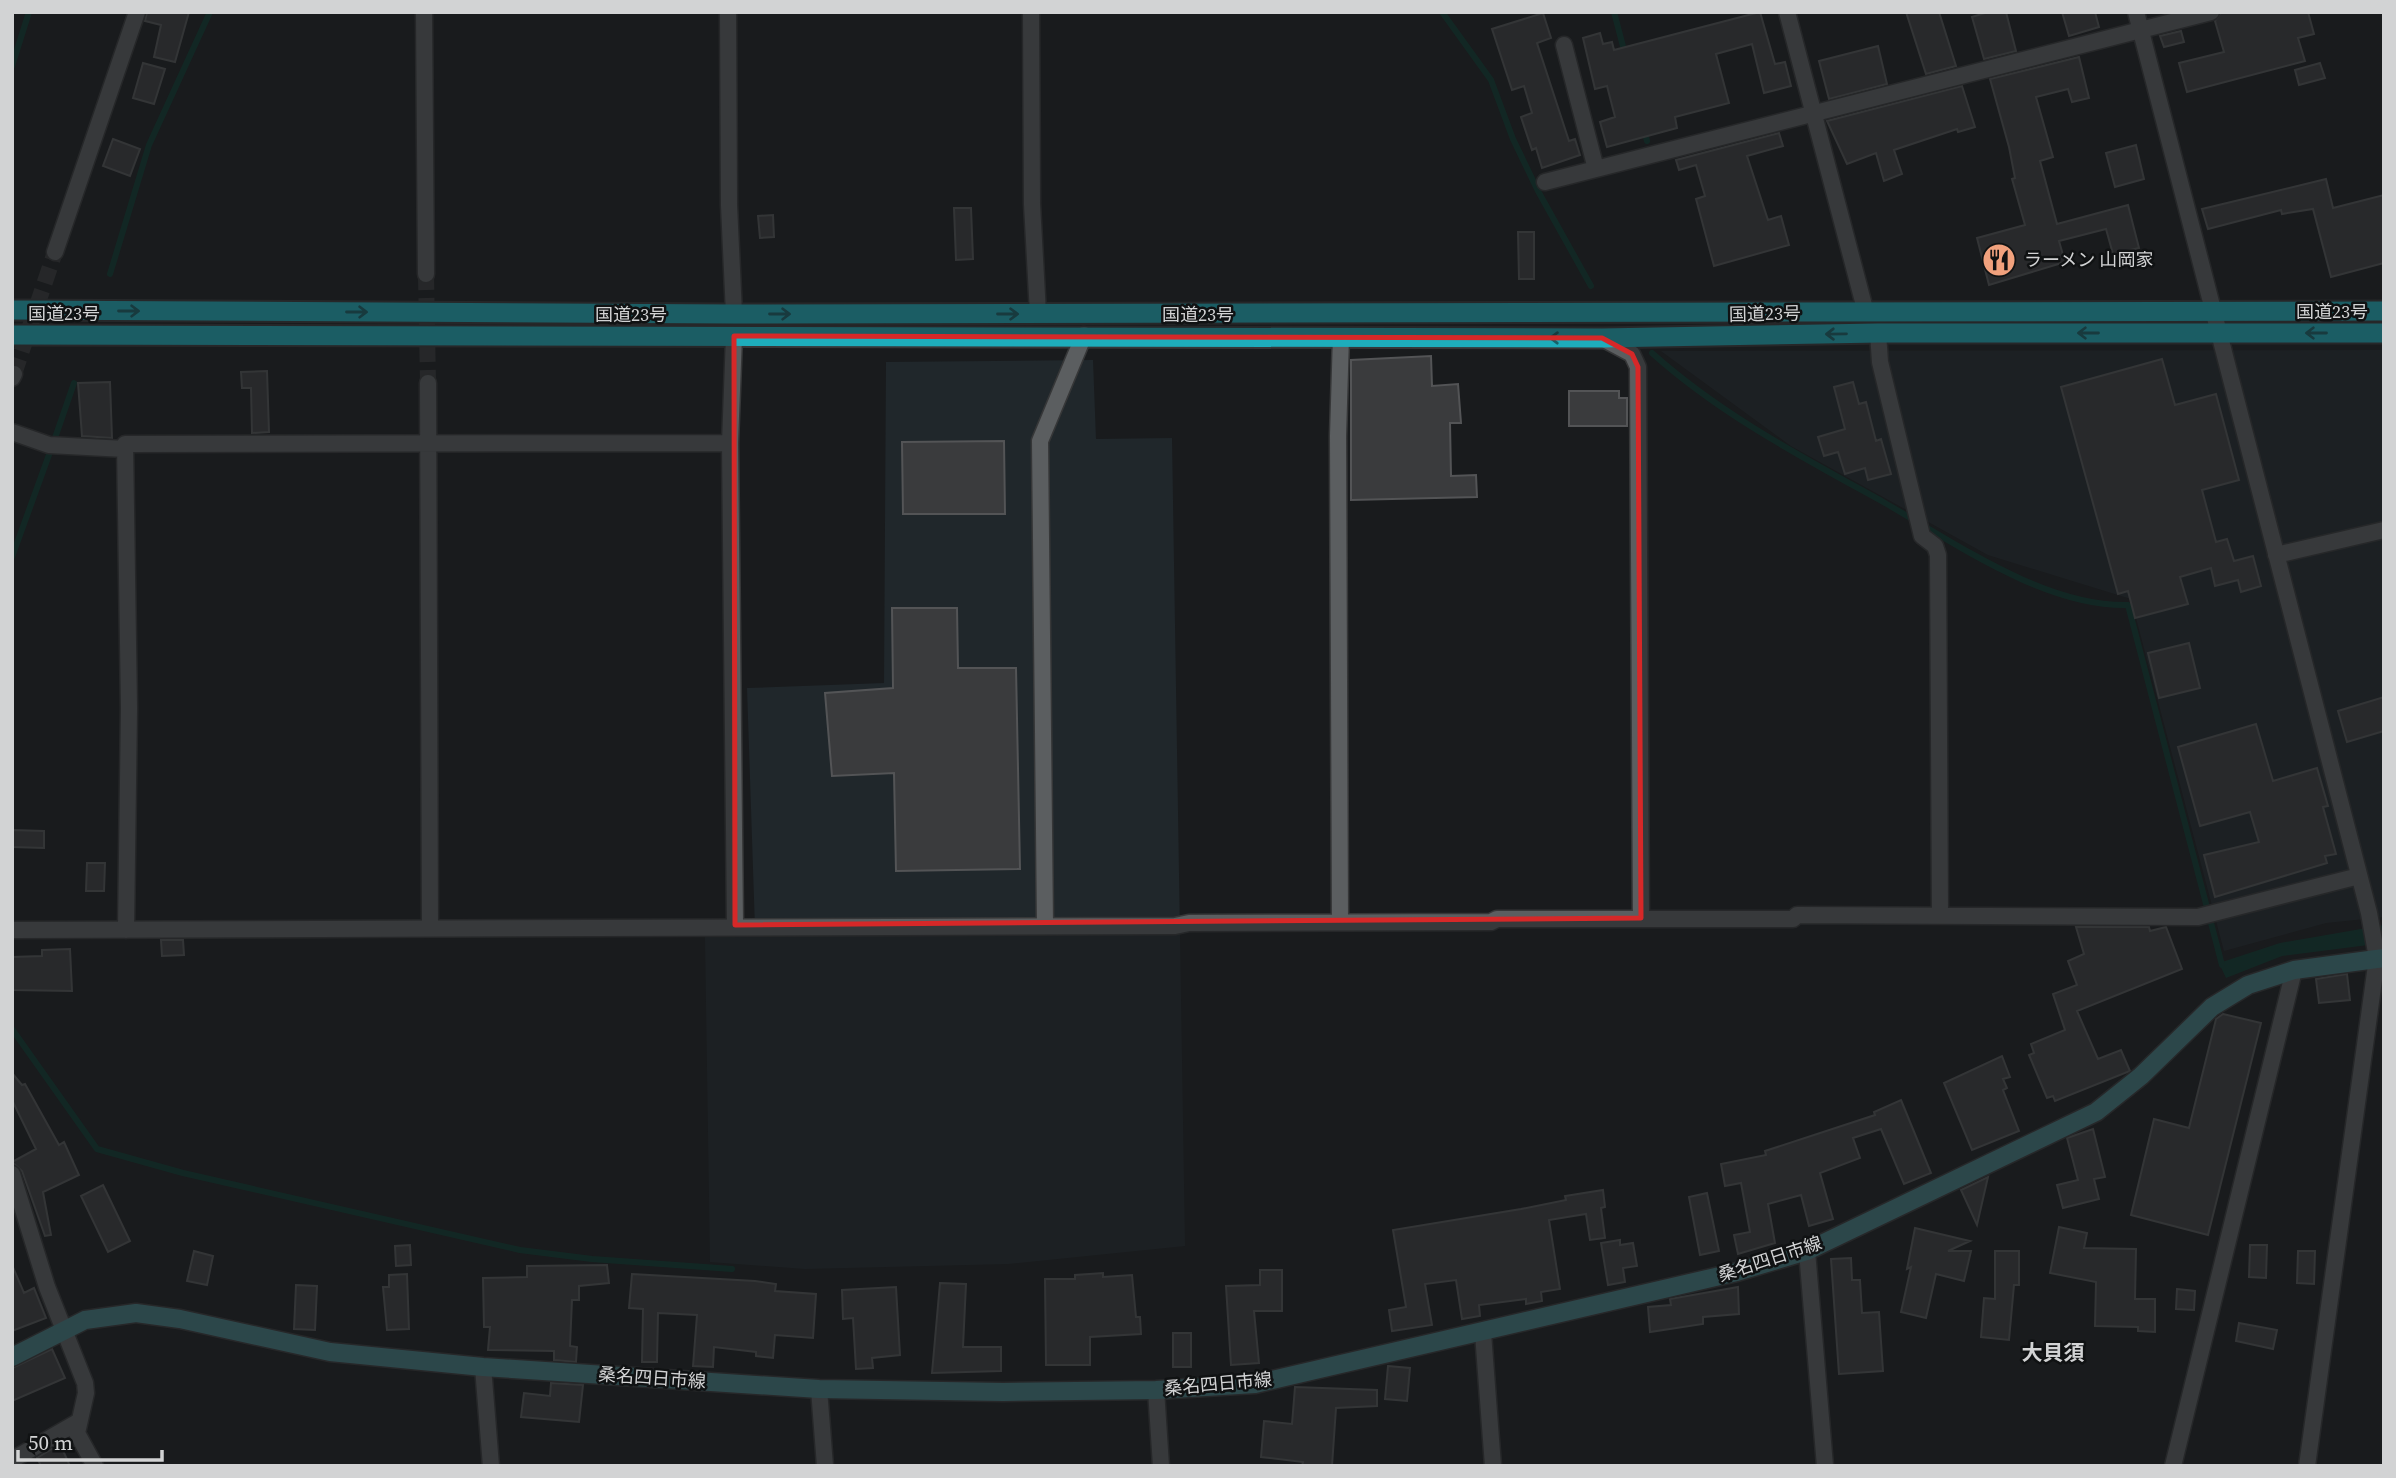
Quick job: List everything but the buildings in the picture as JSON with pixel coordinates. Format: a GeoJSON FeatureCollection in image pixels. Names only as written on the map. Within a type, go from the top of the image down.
{"type":"FeatureCollection","features":[{"type":"Feature","properties":{"kind":"highway","name":"国道23号"},"geometry":{"type":"LineString","coordinates":[[12,310],[734,314],[2384,310]]}},
{"type":"Feature","properties":{"kind":"highway","name":"国道23号"},"geometry":{"type":"LineString","coordinates":[[12,335],[1602,338],[1878,334],[2384,333]]}},
{"type":"Feature","properties":{"kind":"main road","name":"桑名四日市線"},"geometry":{"type":"LineString","coordinates":[[12,1357],[63,1330],[98,1316],[136,1313],[330,1352],[483,1367],[819,1389],[1003,1392],[1156,1390],[1255,1384],[1737,1272],[1807,1251],[2096,1112],[2141,1076],[2212,1007],[2248,985],[2294,970],[2380,958]]}},
{"type":"Feature","properties":{"kind":"street"},"geometry":{"type":"LineString","coordinates":[[55,252],[136,12]]}},
{"type":"Feature","properties":{"kind":"street"},"geometry":{"type":"LineString","coordinates":[[424,12],[426,274]]}},
{"type":"Feature","properties":{"kind":"street"},"geometry":{"type":"LineString","coordinates":[[728,12],[729,205],[734,314]]}},
{"type":"Feature","properties":{"kind":"street"},"geometry":{"type":"LineString","coordinates":[[1031,12],[1032,204],[1038,314]]}},
{"type":"Feature","properties":{"kind":"street"},"geometry":{"type":"LineString","coordinates":[[1787,12],[1866,313]]}},
{"type":"Feature","properties":{"kind":"street"},"geometry":{"type":"LineString","coordinates":[[2136,12],[2380,958],[2307,1466]]}},
{"type":"Feature","properties":{"kind":"street"},"geometry":{"type":"LineString","coordinates":[[1545,182],[2211,12]]}},
{"type":"Feature","properties":{"kind":"street"},"geometry":{"type":"LineString","coordinates":[[1564,45],[1596,169]]}},
{"type":"Feature","properties":{"kind":"street"},"geometry":{"type":"LineString","coordinates":[[1878,334],[1880,362],[1920,531],[1922,536],[1935,546],[1938,555],[1940,915]]}},
{"type":"Feature","properties":{"kind":"street"},"geometry":{"type":"LineString","coordinates":[[1045,926],[1040,441],[1084,335]]}},
{"type":"Feature","properties":{"kind":"street"},"geometry":{"type":"LineString","coordinates":[[734,336],[730,443],[735,925]]}},
{"type":"Feature","properties":{"kind":"street"},"geometry":{"type":"LineString","coordinates":[[1340,921],[1338,436],[1341,336]]}},
{"type":"Feature","properties":{"kind":"street"},"geometry":{"type":"LineString","coordinates":[[1602,338],[1632,354],[1639,367],[1641,918]]}},
{"type":"Feature","properties":{"kind":"street"},"geometry":{"type":"LineString","coordinates":[[428,383],[430,928]]}},
{"type":"Feature","properties":{"kind":"street"},"geometry":{"type":"LineString","coordinates":[[12,432],[49,445],[125,449]]}},
{"type":"Feature","properties":{"kind":"street"},"geometry":{"type":"LineString","coordinates":[[126,930],[129,708],[125,444],[730,443]]}},
{"type":"Feature","properties":{"kind":"street"},"geometry":{"type":"LineString","coordinates":[[2276,555],[2384,530]]}},
{"type":"Feature","properties":{"kind":"street"},"geometry":{"type":"LineString","coordinates":[[12,930],[735,925],[1045,926],[2209,914],[2359,876]]}},
{"type":"Feature","properties":{"kind":"street"},"geometry":{"type":"LineString","coordinates":[[2173,1466],[2294,970]]}},
{"type":"Feature","properties":{"kind":"street"},"geometry":{"type":"LineString","coordinates":[[12,1174],[32,1242],[85,1383],[86,1393],[77,1433],[95,1466]]}},
{"type":"Feature","properties":{"kind":"street"},"geometry":{"type":"LineString","coordinates":[[1807,1251],[1825,1466]]}},
{"type":"Feature","properties":{"kind":"street"},"geometry":{"type":"LineString","coordinates":[[1483,1333],[1493,1466]]}},
{"type":"Feature","properties":{"kind":"street"},"geometry":{"type":"LineString","coordinates":[[483,1367],[491,1466]]}},
{"type":"Feature","properties":{"kind":"street"},"geometry":{"type":"LineString","coordinates":[[819,1389],[825,1466]]}},
{"type":"Feature","properties":{"kind":"street"},"geometry":{"type":"LineString","coordinates":[[1156,1390],[1161,1466]]}},
{"type":"Feature","properties":{"kind":"street"},"geometry":{"type":"LineString","coordinates":[[13,1463],[78,1422]]}},
{"type":"Feature","properties":{"kind":"highlighted area"},"geometry":{"type":"Polygon","coordinates":[[[734,336],[1602,338],[1632,354],[1638,367],[1641,918],[735,925],[734,336]]]}},
{"type":"Feature","properties":{"kind":"shaded area"},"geometry":{"type":"Polygon","coordinates":[[[2384,350],[2384,917],[2326,923],[2224,951],[2131,599],[1988,555],[1791,446],[1661,351],[2384,350]]]}},
{"type":"Feature","properties":{"kind":"shaded area"},"geometry":{"type":"Polygon","coordinates":[[[1093,360],[1096,439],[1172,438],[1185,1246],[1008,1264],[805,1269],[710,1262],[705,937],[755,929],[747,688],[884,683],[886,362],[1093,360]]]}},
{"type":"Feature","properties":{"kind":"shaded area"},"geometry":{"type":"Polygon","coordinates":[[[2384,925],[2384,943],[2282,956],[2226,978],[2219,963],[2280,943],[2384,925]]]}},
{"type":"Feature","properties":{"kind":"waterway"},"geometry":{"type":"LineString","coordinates":[[12,66],[29,12]]}},
{"type":"Feature","properties":{"kind":"waterway"},"geometry":{"type":"LineString","coordinates":[[110,274],[149,145],[210,12]]}},
{"type":"Feature","properties":{"kind":"waterway"},"geometry":{"type":"LineString","coordinates":[[1442,12],[1491,80],[1513,139],[1538,191],[1591,286]]}},
{"type":"Feature","properties":{"kind":"waterway"},"geometry":{"type":"LineString","coordinates":[[1614,12],[1625,54]]}},
{"type":"Feature","properties":{"kind":"waterway"},"geometry":{"type":"LineString","coordinates":[[1644,129],[1647,141]]}},
{"type":"Feature","properties":{"kind":"waterway"},"geometry":{"type":"LineString","coordinates":[[1652,353],[1706,396],[1764,434],[2002,570],[2065,596],[2097,603],[2128,605],[2222,965]]}},
{"type":"Feature","properties":{"kind":"waterway"},"geometry":{"type":"LineString","coordinates":[[55,438],[74,383]]}},
{"type":"Feature","properties":{"kind":"waterway"},"geometry":{"type":"LineString","coordinates":[[12,557],[50,452]]}},
{"type":"Feature","properties":{"kind":"waterway"},"geometry":{"type":"LineString","coordinates":[[12,1029],[97,1149],[183,1173],[520,1250],[592,1259],[732,1269]]}},
{"type":"Feature","properties":{"kind":"tunnel"},"geometry":{"type":"LineString","coordinates":[[14,374],[55,252]]}},
{"type":"Feature","properties":{"kind":"tunnel"},"geometry":{"type":"LineString","coordinates":[[426,274],[428,383]]}},
{"type":"Feature","properties":{"kind":"place","name":"ラーメン 山岡家"},"geometry":{"type":"Point","coordinates":[1999,260]}},
{"type":"Feature","properties":{"kind":"district","name":"大貝須"},"geometry":{"type":"Point","coordinates":[2053,1353]}}]}
